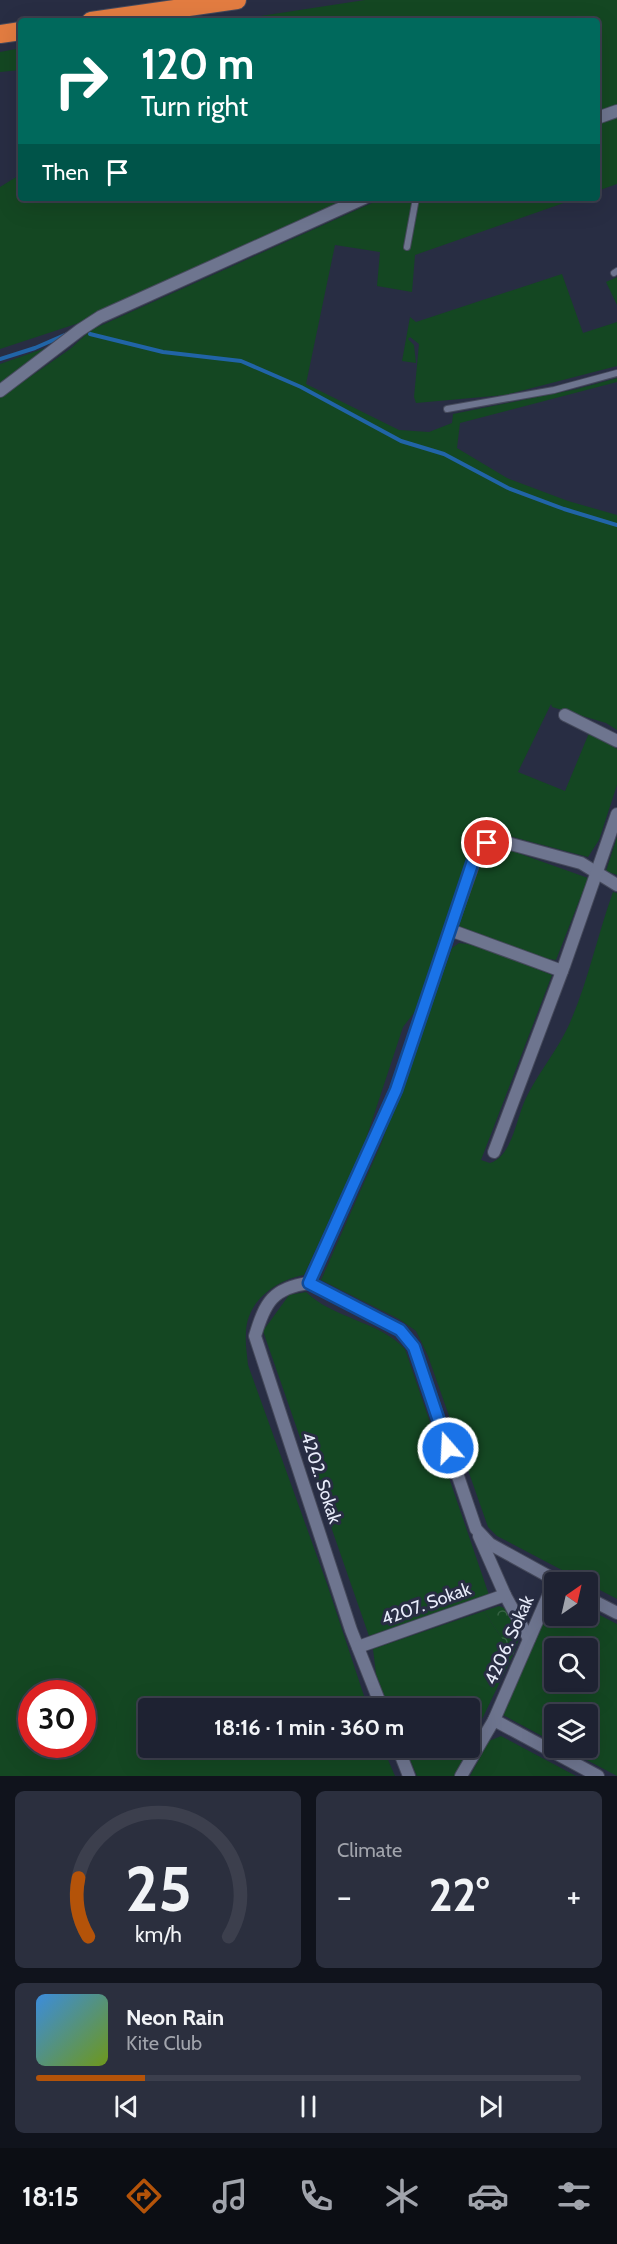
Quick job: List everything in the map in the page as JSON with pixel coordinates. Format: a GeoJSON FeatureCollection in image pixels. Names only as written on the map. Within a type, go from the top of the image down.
{"type":"FeatureCollection","features":[{"type":"Feature","properties":{"kind":"highway"},"geometry":{"type":"LineString","coordinates":[[112,18],[237,0]]}},
{"type":"Feature","properties":{"kind":"highway"},"geometry":{"type":"LineString","coordinates":[[0,34],[18,31]]}},
{"type":"Feature","properties":{"kind":"street"},"geometry":{"type":"LineString","coordinates":[[600,116],[617,111]]}},
{"type":"Feature","properties":{"kind":"street"},"geometry":{"type":"LineString","coordinates":[[0,391],[100,317],[357,201]]}},
{"type":"Feature","properties":{"kind":"street"},"geometry":{"type":"LineString","coordinates":[[565,714],[617,741]]}},
{"type":"Feature","properties":{"kind":"street"},"geometry":{"type":"LineString","coordinates":[[494,1152],[562,971],[617,814]]}},
{"type":"Feature","properties":{"kind":"street"},"geometry":{"type":"LineString","coordinates":[[529,1639],[505,1595],[476,1529],[414,1347],[400,1330],[309,1283],[396,1090],[475,855],[487,843],[500,841],[581,863],[617,885]]}},
{"type":"Feature","properties":{"kind":"street"},"geometry":{"type":"LineString","coordinates":[[450,930],[562,971]]}},
{"type":"Feature","properties":{"kind":"street","name":"4202. Sokak"},"geometry":{"type":"LineString","coordinates":[[309,1283],[286,1286],[271,1300],[261,1317],[255,1336],[358,1647],[378,1698]]}},
{"type":"Feature","properties":{"kind":"street"},"geometry":{"type":"LineString","coordinates":[[476,1529],[490,1544],[544,1574]]}},
{"type":"Feature","properties":{"kind":"street","name":"4207. Sokak"},"geometry":{"type":"LineString","coordinates":[[358,1647],[505,1595]]}},
{"type":"Feature","properties":{"kind":"street"},"geometry":{"type":"LineString","coordinates":[[598,1603],[617,1613]]}},
{"type":"Feature","properties":{"kind":"street","name":"4206. Sokak"},"geometry":{"type":"LineString","coordinates":[[461,1776],[494,1720],[544,1608]]}},
{"type":"Feature","properties":{"kind":"street"},"geometry":{"type":"LineString","coordinates":[[494,1720],[598,1776]]}},
{"type":"Feature","properties":{"kind":"street"},"geometry":{"type":"LineString","coordinates":[[402,1758],[409,1776]]}},
{"type":"Feature","properties":{"kind":"lane"},"geometry":{"type":"LineString","coordinates":[[407,247],[415,201]]}},
{"type":"Feature","properties":{"kind":"lane"},"geometry":{"type":"LineString","coordinates":[[447,409],[554,390],[617,374]]}},
{"type":"Feature","properties":{"kind":"green space"},"geometry":{"type":"Polygon","coordinates":[[[365,0],[617,0],[617,107],[600,113],[600,18],[248,18],[365,0]]]}},
{"type":"Feature","properties":{"kind":"green space"},"geometry":{"type":"Polygon","coordinates":[[[18,49],[18,70],[0,72],[0,52],[18,49]]]}},
{"type":"Feature","properties":{"kind":"green space"},"geometry":{"type":"Polygon","coordinates":[[[617,117],[617,184],[600,190],[600,122],[617,117]]]}},
{"type":"Feature","properties":{"kind":"green space"},"geometry":{"type":"Polygon","coordinates":[[[18,176],[18,201],[350,201],[79,323],[0,349],[0,187],[18,176]]]}},
{"type":"Feature","properties":{"kind":"green space"},"geometry":{"type":"Polygon","coordinates":[[[376,201],[569,201],[415,255],[412,292],[377,286],[380,252],[335,245],[306,384],[399,430],[429,432],[452,423],[453,414],[577,389],[617,378],[617,382],[460,423],[457,448],[507,478],[568,501],[617,515],[617,730],[606,723],[552,707],[551,704],[518,772],[565,791],[589,733],[617,749],[617,785],[599,840],[588,857],[505,835],[476,838],[417,1009],[403,1027],[362,1151],[304,1275],[283,1282],[265,1294],[257,1302],[248,1321],[246,1340],[248,1365],[327,1584],[365,1698],[138,1698],[138,1758],[387,1758],[395,1776],[0,1776],[0,398],[70,349],[91,330],[376,201]]]}},
{"type":"Feature","properties":{"kind":"green space"},"geometry":{"type":"Polygon","coordinates":[[[562,274],[583,333],[617,322],[617,366],[505,395],[416,403],[414,397],[419,344],[410,337],[408,339],[414,345],[416,363],[402,361],[410,317],[416,322],[562,274]]]}},
{"type":"Feature","properties":{"kind":"green space"},"geometry":{"type":"Polygon","coordinates":[[[617,277],[617,305],[606,282],[617,277]]]}},
{"type":"Feature","properties":{"kind":"green space"},"geometry":{"type":"Polygon","coordinates":[[[51,346],[0,388],[0,364],[51,346]]]}},
{"type":"Feature","properties":{"kind":"green space"},"geometry":{"type":"Polygon","coordinates":[[[617,837],[617,875],[606,871],[617,837]]]}},
{"type":"Feature","properties":{"kind":"green space"},"geometry":{"type":"Polygon","coordinates":[[[495,845],[588,878],[556,960],[543,958],[456,925],[487,850],[495,845]]]}},
{"type":"Feature","properties":{"kind":"green space"},"geometry":{"type":"Polygon","coordinates":[[[613,892],[617,893],[617,1599],[598,1589],[598,1572],[566,1572],[497,1536],[488,1527],[428,1356],[416,1331],[399,1319],[321,1280],[381,1144],[452,948],[459,943],[475,945],[552,975],[481,1160],[490,1163],[504,1152],[514,1133],[528,1094],[568,1027],[581,994],[613,892]]]}},
{"type":"Feature","properties":{"kind":"green space"},"geometry":{"type":"Polygon","coordinates":[[[306,1292],[330,1308],[382,1332],[405,1349],[489,1595],[369,1636],[263,1331],[289,1295],[306,1292]]]}},
{"type":"Feature","properties":{"kind":"green space"},"geometry":{"type":"Polygon","coordinates":[[[499,1606],[504,1608],[520,1636],[513,1655],[484,1611],[499,1606]]]}},
{"type":"Feature","properties":{"kind":"green space"},"geometry":{"type":"Polygon","coordinates":[[[484,1611],[513,1655],[480,1723],[480,1698],[385,1698],[376,1674],[373,1649],[484,1611]]]}},
{"type":"Feature","properties":{"kind":"green space"},"geometry":{"type":"Polygon","coordinates":[[[598,1614],[617,1624],[617,1776],[583,1758],[598,1758],[598,1704],[544,1704],[544,1737],[503,1715],[544,1620],[544,1626],[598,1626],[598,1614]]]}},
{"type":"Feature","properties":{"kind":"green space"},"geometry":{"type":"Polygon","coordinates":[[[501,1736],[576,1776],[470,1776],[489,1741],[501,1736]]]}},
{"type":"Feature","properties":{"kind":"green space"},"geometry":{"type":"Polygon","coordinates":[[[409,1758],[463,1758],[454,1776],[417,1776],[409,1758]]]}},
{"type":"Feature","properties":{"kind":"waterway"},"geometry":{"type":"LineString","coordinates":[[0,359],[35,348],[67,334]]}},
{"type":"Feature","properties":{"kind":"waterway"},"geometry":{"type":"LineString","coordinates":[[90,334],[163,352],[241,361],[301,387],[401,441],[444,454],[508,488],[564,509],[617,525]]}},
{"type":"Feature","properties":{"kind":"route"},"geometry":{"type":"LineString","coordinates":[[448,1448],[414,1347],[407,1337],[400,1330],[309,1283],[396,1090],[475,855],[479,848],[487,843]]}}]}
